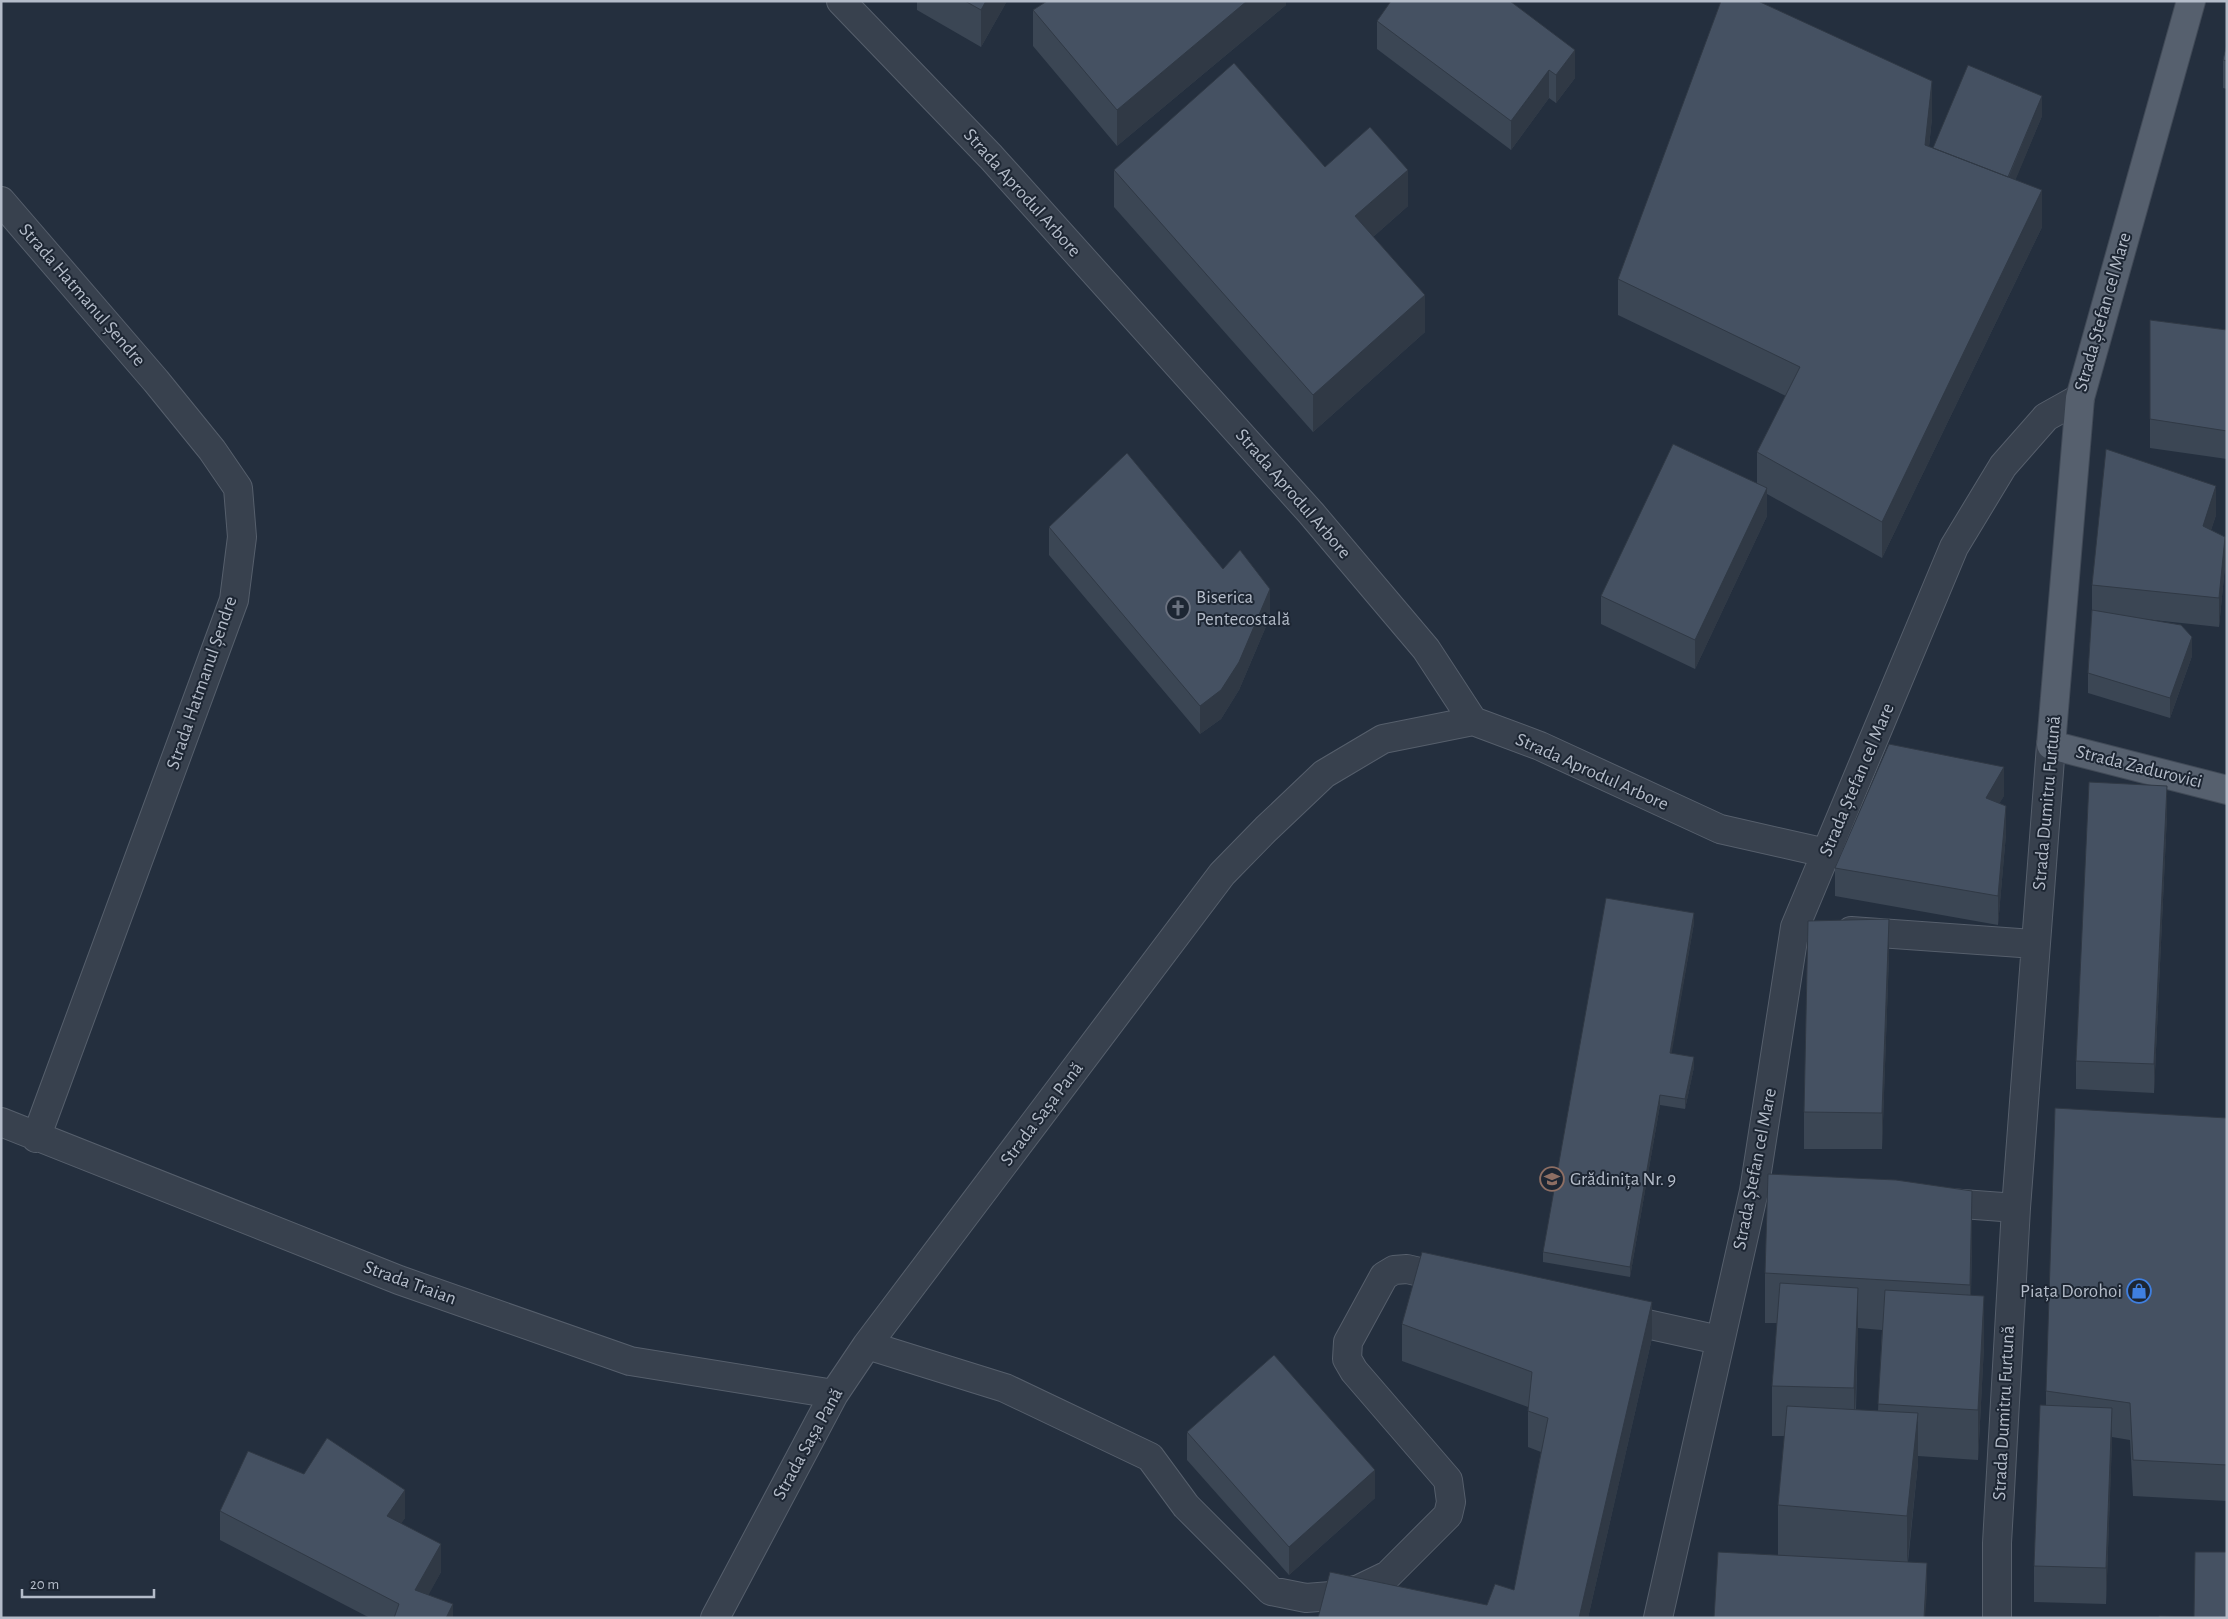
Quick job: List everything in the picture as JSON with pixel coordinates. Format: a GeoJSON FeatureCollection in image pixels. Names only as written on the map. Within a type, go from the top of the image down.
{"type":"FeatureCollection","features":[{"type":"Feature","properties":{"kind":"main road","name":"Strada Ștefan cel Mare"},"geometry":{"type":"LineString","coordinates":[[2080,398],[2191,1]]}},
{"type":"Feature","properties":{"kind":"main road","name":"Strada Dumitru Furtună"},"geometry":{"type":"LineString","coordinates":[[2051,745],[2080,398]]}},
{"type":"Feature","properties":{"kind":"main road","name":"Strada Zadurovici"},"geometry":{"type":"LineString","coordinates":[[2051,745],[2227,790]]}},
{"type":"Feature","properties":{"kind":"street","name":"Strada Aprodul Arbore"},"geometry":{"type":"LineString","coordinates":[[841,1],[991,157],[1311,513],[1426,649],[1472,722],[1540,746],[1720,829],[1826,853]]}},
{"type":"Feature","properties":{"kind":"street","name":"Strada Hatmanul Șendre"},"geometry":{"type":"LineString","coordinates":[[1,201],[156,381],[212,450],[238,488],[242,537],[234,600],[36,1138]]}},
{"type":"Feature","properties":{"kind":"street","name":"Strada Ștefan cel Mare"},"geometry":{"type":"LineString","coordinates":[[1658,1618],[1754,1190],[1795,927],[1954,548],[2003,466],[2046,417],[2080,398]]}},
{"type":"Feature","properties":{"kind":"street","name":"Strada Sașa Pană"},"geometry":{"type":"LineString","coordinates":[[714,1618],[834,1394],[867,1345],[1222,874],[1324,774],[1382,739],[1472,722]]}},
{"type":"Feature","properties":{"kind":"street","name":"Strada Dumitru Furtună"},"geometry":{"type":"LineString","coordinates":[[1997,1618],[1997,1543],[2016,1208],[2051,745]]}},
{"type":"Feature","properties":{"kind":"street"},"geometry":{"type":"LineString","coordinates":[[1795,927],[2035,944]]}},
{"type":"Feature","properties":{"kind":"street","name":"Strada Traian"},"geometry":{"type":"LineString","coordinates":[[1,1122],[36,1138],[399,1280],[630,1361],[834,1394]]}},
{"type":"Feature","properties":{"kind":"street"},"geometry":{"type":"LineString","coordinates":[[1754,1190],[1783,1192]]}},
{"type":"Feature","properties":{"kind":"street"},"geometry":{"type":"LineString","coordinates":[[1909,1201],[2016,1208]]}},
{"type":"Feature","properties":{"kind":"street"},"geometry":{"type":"LineString","coordinates":[[867,1345],[1005,1388],[1150,1457],[1186,1506],[1271,1591],[1306,1598],[1331,1596],[1359,1588],[1388,1575],[1448,1515],[1451,1502],[1448,1480],[1354,1371],[1347,1358],[1348,1342],[1384,1276],[1394,1270],[1407,1269],[1483,1286]]}},
{"type":"Feature","properties":{"kind":"street"},"geometry":{"type":"LineString","coordinates":[[1587,1310],[1719,1340]]}},
{"type":"Feature","properties":{"kind":"building"},"geometry":{"type":"Polygon","coordinates":[[[965,1],[986,1],[981,10],[965,1]]]}},
{"type":"Feature","properties":{"kind":"building"},"geometry":{"type":"Polygon","coordinates":[[[1047,1],[1247,1],[1117,110],[1033,10],[1047,1]]]}},
{"type":"Feature","properties":{"kind":"building"},"geometry":{"type":"Polygon","coordinates":[[[1391,1],[1510,1],[1575,50],[1556,75],[1549,70],[1511,121],[1377,21],[1391,1]]]}},
{"type":"Feature","properties":{"kind":"building"},"geometry":{"type":"Polygon","coordinates":[[[1721,1],[1758,1],[1932,81],[1925,145],[2042,190],[1882,522],[1757,452],[1800,367],[1618,279],[1721,1]]]}},
{"type":"Feature","properties":{"kind":"building"},"geometry":{"type":"Polygon","coordinates":[[[2227,44],[2227,61],[2223,60],[2227,44]]]}},
{"type":"Feature","properties":{"kind":"building"},"geometry":{"type":"Polygon","coordinates":[[[1234,63],[1325,167],[1370,127],[1408,170],[1355,216],[1425,295],[1313,395],[1114,170],[1234,63]]]}},
{"type":"Feature","properties":{"kind":"building"},"geometry":{"type":"Polygon","coordinates":[[[1968,65],[2042,96],[2008,177],[1933,148],[1968,65]]]}},
{"type":"Feature","properties":{"kind":"building"},"geometry":{"type":"Polygon","coordinates":[[[2150,320],[2227,330],[2227,431],[2150,419],[2150,320]]]}},
{"type":"Feature","properties":{"kind":"building"},"geometry":{"type":"Polygon","coordinates":[[[1673,444],[1767,488],[1695,640],[1601,596],[1673,444]]]}},
{"type":"Feature","properties":{"kind":"building"},"geometry":{"type":"Polygon","coordinates":[[[2106,449],[2216,486],[2203,526],[2225,537],[2219,598],[2092,585],[2106,449]]]}},
{"type":"Feature","properties":{"kind":"building","name":"Biserica Pentecostală"},"geometry":{"type":"Polygon","coordinates":[[[1127,453],[1223,569],[1240,550],[1270,589],[1239,662],[1221,690],[1200,706],[1049,527],[1127,453]]]}},
{"type":"Feature","properties":{"kind":"building"},"geometry":{"type":"Polygon","coordinates":[[[2092,610],[2181,625],[2192,637],[2170,698],[2088,673],[2092,610]]]}},
{"type":"Feature","properties":{"kind":"building"},"geometry":{"type":"Polygon","coordinates":[[[1889,744],[2004,767],[1986,798],[2006,806],[1998,896],[1835,868],[1889,744]]]}},
{"type":"Feature","properties":{"kind":"building"},"geometry":{"type":"Polygon","coordinates":[[[2089,782],[2167,786],[2154,1064],[2076,1061],[2089,782]]]}},
{"type":"Feature","properties":{"kind":"building"},"geometry":{"type":"Polygon","coordinates":[[[1606,898],[1694,913],[1670,1053],[1694,1057],[1685,1099],[1660,1095],[1630,1267],[1543,1252],[1606,898]]]}},
{"type":"Feature","properties":{"kind":"building"},"geometry":{"type":"Polygon","coordinates":[[[1889,919],[1882,1113],[1804,1112],[1808,921],[1889,919]]]}},
{"type":"Feature","properties":{"kind":"building","name":"Piața Dorohoi"},"geometry":{"type":"Polygon","coordinates":[[[2055,1108],[2227,1118],[2227,1465],[2133,1460],[2130,1403],[2046,1391],[2055,1108]]]}},
{"type":"Feature","properties":{"kind":"building"},"geometry":{"type":"Polygon","coordinates":[[[1768,1174],[1896,1180],[1972,1191],[1970,1285],[1765,1273],[1768,1174]]]}},
{"type":"Feature","properties":{"kind":"building"},"geometry":{"type":"Polygon","coordinates":[[[1422,1252],[1652,1302],[1579,1618],[1318,1618],[1330,1572],[1487,1605],[1495,1584],[1514,1590],[1548,1418],[1528,1411],[1532,1372],[1402,1324],[1422,1252]]]}},
{"type":"Feature","properties":{"kind":"building"},"geometry":{"type":"Polygon","coordinates":[[[1780,1283],[1858,1288],[1854,1388],[1772,1386],[1780,1283]]]}},
{"type":"Feature","properties":{"kind":"building"},"geometry":{"type":"Polygon","coordinates":[[[1885,1290],[1984,1296],[1978,1410],[1878,1404],[1885,1290]]]}},
{"type":"Feature","properties":{"kind":"building"},"geometry":{"type":"Polygon","coordinates":[[[1274,1355],[1375,1470],[1289,1547],[1187,1432],[1274,1355]]]}},
{"type":"Feature","properties":{"kind":"building"},"geometry":{"type":"Polygon","coordinates":[[[2040,1405],[2112,1408],[2106,1568],[2034,1566],[2040,1405]]]}},
{"type":"Feature","properties":{"kind":"building"},"geometry":{"type":"Polygon","coordinates":[[[1787,1406],[1918,1413],[1907,1516],[1778,1505],[1787,1406]]]}},
{"type":"Feature","properties":{"kind":"building"},"geometry":{"type":"Polygon","coordinates":[[[327,1438],[405,1490],[387,1516],[441,1544],[415,1590],[453,1604],[446,1618],[394,1618],[399,1604],[220,1511],[248,1451],[304,1474],[327,1438]]]}},
{"type":"Feature","properties":{"kind":"building"},"geometry":{"type":"Polygon","coordinates":[[[1718,1552],[1927,1563],[1924,1618],[1714,1618],[1718,1552]]]}},
{"type":"Feature","properties":{"kind":"building"},"geometry":{"type":"Polygon","coordinates":[[[2195,1552],[2227,1552],[2227,1618],[2159,1618],[2159,1616],[2194,1617],[2195,1552]]]}},
{"type":"Feature","properties":{"kind":"place","name":"Biserica Pentecostală"},"geometry":{"type":"Point","coordinates":[1178,608]}},
{"type":"Feature","properties":{"kind":"place","name":"Grădinița Nr. 9"},"geometry":{"type":"Point","coordinates":[1552,1179]}},
{"type":"Feature","properties":{"kind":"place","name":"Piața Dorohoi"},"geometry":{"type":"Point","coordinates":[2139,1291]}}]}
